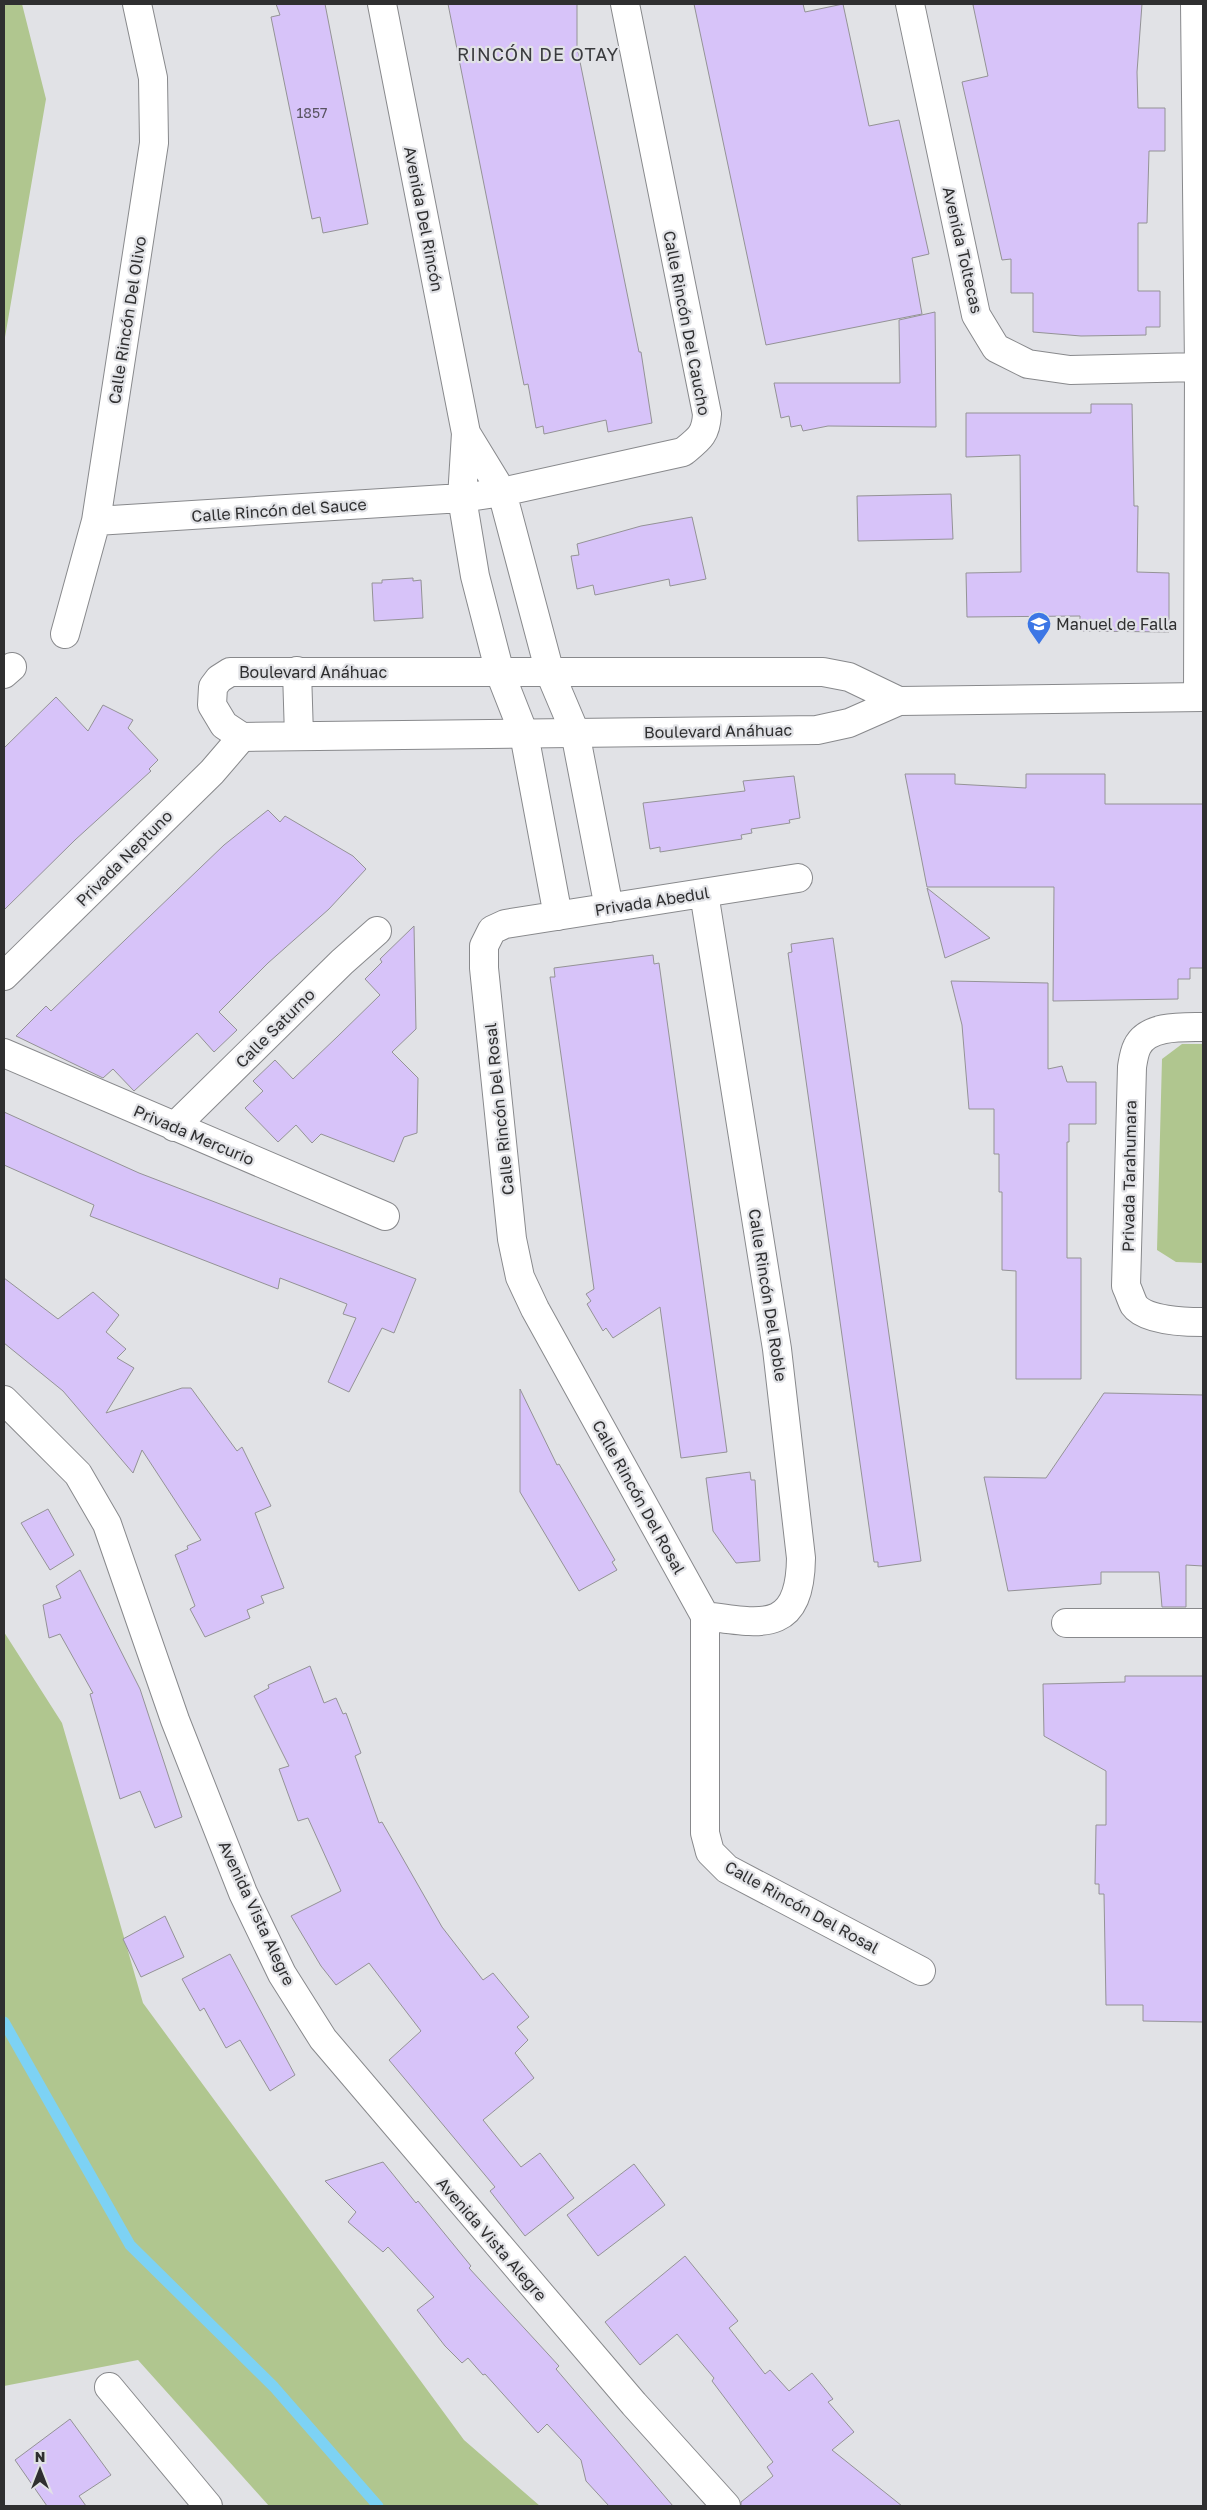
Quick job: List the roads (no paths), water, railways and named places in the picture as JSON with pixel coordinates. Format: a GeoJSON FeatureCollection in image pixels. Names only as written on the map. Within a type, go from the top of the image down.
{"type":"FeatureCollection","features":[{"type":"Feature","properties":{"kind":"street","name":"Calle Rincón Del Olivo"},"geometry":{"type":"LineString","coordinates":[[66,634],[96,521],[154,143],[153,78],[137,4]]}},
{"type":"Feature","properties":{"kind":"street","name":"Avenida Del Rincón"},"geometry":{"type":"LineString","coordinates":[[382,4],[466,433],[462,498],[474,576],[500,674],[524,734],[558,916]]}},
{"type":"Feature","properties":{"kind":"street","name":"Calle Rincón Del Caucho"},"geometry":{"type":"LineString","coordinates":[[502,492],[683,452],[699,440],[706,428],[705,404],[624,4]]}},
{"type":"Feature","properties":{"kind":"street","name":"Avenida Toltecas"},"geometry":{"type":"LineString","coordinates":[[910,4],[976,316],[996,348],[1028,364],[1070,370],[1199,367]]}},
{"type":"Feature","properties":{"kind":"street"},"geometry":{"type":"LineString","coordinates":[[1195,4],[1200,697]]}},
{"type":"Feature","properties":{"kind":"street","name":"Avenida Del Rincón"},"geometry":{"type":"LineString","coordinates":[[466,433],[502,492],[550,674],[576,732],[608,908]]}},
{"type":"Feature","properties":{"kind":"street","name":"Calle Rincón del Sauce"},"geometry":{"type":"LineString","coordinates":[[96,521],[462,498],[502,492]]}},
{"type":"Feature","properties":{"kind":"street"},"geometry":{"type":"LineString","coordinates":[[297,671],[299,736]]}},
{"type":"Feature","properties":{"kind":"street","name":"Boulevard Anáhuac"},"geometry":{"type":"LineString","coordinates":[[899,701],[849,677],[823,672],[500,674],[297,671],[230,672],[219,678],[213,687],[212,705],[224,725],[242,736],[299,736],[817,730],[849,723],[899,701],[1200,697]]}},
{"type":"Feature","properties":{"kind":"street","name":"Privada Neptuno"},"geometry":{"type":"LineString","coordinates":[[4,976],[212,772],[242,736]]}},
{"type":"Feature","properties":{"kind":"street","name":"Privada Abedul"},"geometry":{"type":"LineString","coordinates":[[506,924],[798,878]]}},
{"type":"Feature","properties":{"kind":"street","name":"Calle Rincón Del Roble"},"geometry":{"type":"LineString","coordinates":[[704,894],[777,1349],[801,1558],[801,1584],[794,1601],[783,1614],[770,1620],[752,1623],[705,1616]]}},
{"type":"Feature","properties":{"kind":"street","name":"Calle Rincón Del Rosal"},"geometry":{"type":"LineString","coordinates":[[506,924],[492,930],[484,946],[484,968],[512,1239],[520,1277],[535,1309],[705,1616],[705,1833],[710,1852],[727,1869],[922,1971]]}},
{"type":"Feature","properties":{"kind":"street","name":"Calle Saturno"},"geometry":{"type":"LineString","coordinates":[[174,1127],[342,962],[377,931]]}},
{"type":"Feature","properties":{"kind":"street","name":"Privada Tarahumara"},"geometry":{"type":"LineString","coordinates":[[1203,1027],[1179,1027],[1153,1032],[1137,1045],[1132,1067],[1126,1286],[1135,1306],[1155,1317],[1184,1322],[1203,1322]]}},
{"type":"Feature","properties":{"kind":"street","name":"Privada Mercurio"},"geometry":{"type":"LineString","coordinates":[[4,1053],[385,1216]]}},
{"type":"Feature","properties":{"kind":"street","name":"Avenida Vista Alegre"},"geometry":{"type":"LineString","coordinates":[[4,1400],[78,1474],[107,1524],[175,1720],[243,1892],[282,1974],[323,2039],[634,2404],[726,2506]]}},
{"type":"Feature","properties":{"kind":"street"},"geometry":{"type":"LineString","coordinates":[[1066,1623],[1203,1623]]}},
{"type":"Feature","properties":{"kind":"street"},"geometry":{"type":"LineString","coordinates":[[109,2387],[208,2506]]}},
{"type":"Feature","properties":{"kind":"waterway"},"geometry":{"type":"LineString","coordinates":[[4,2022],[130,2245],[274,2387],[378,2506]]}},
{"type":"Feature","properties":{"kind":"place","name":"Manuel de Falla"},"geometry":{"type":"Point","coordinates":[1039,645]}},
{"type":"Feature","properties":{"kind":"district","name":"RINCÓN DE OTAY"},"geometry":{"type":"Point","coordinates":[538,54]}}]}
